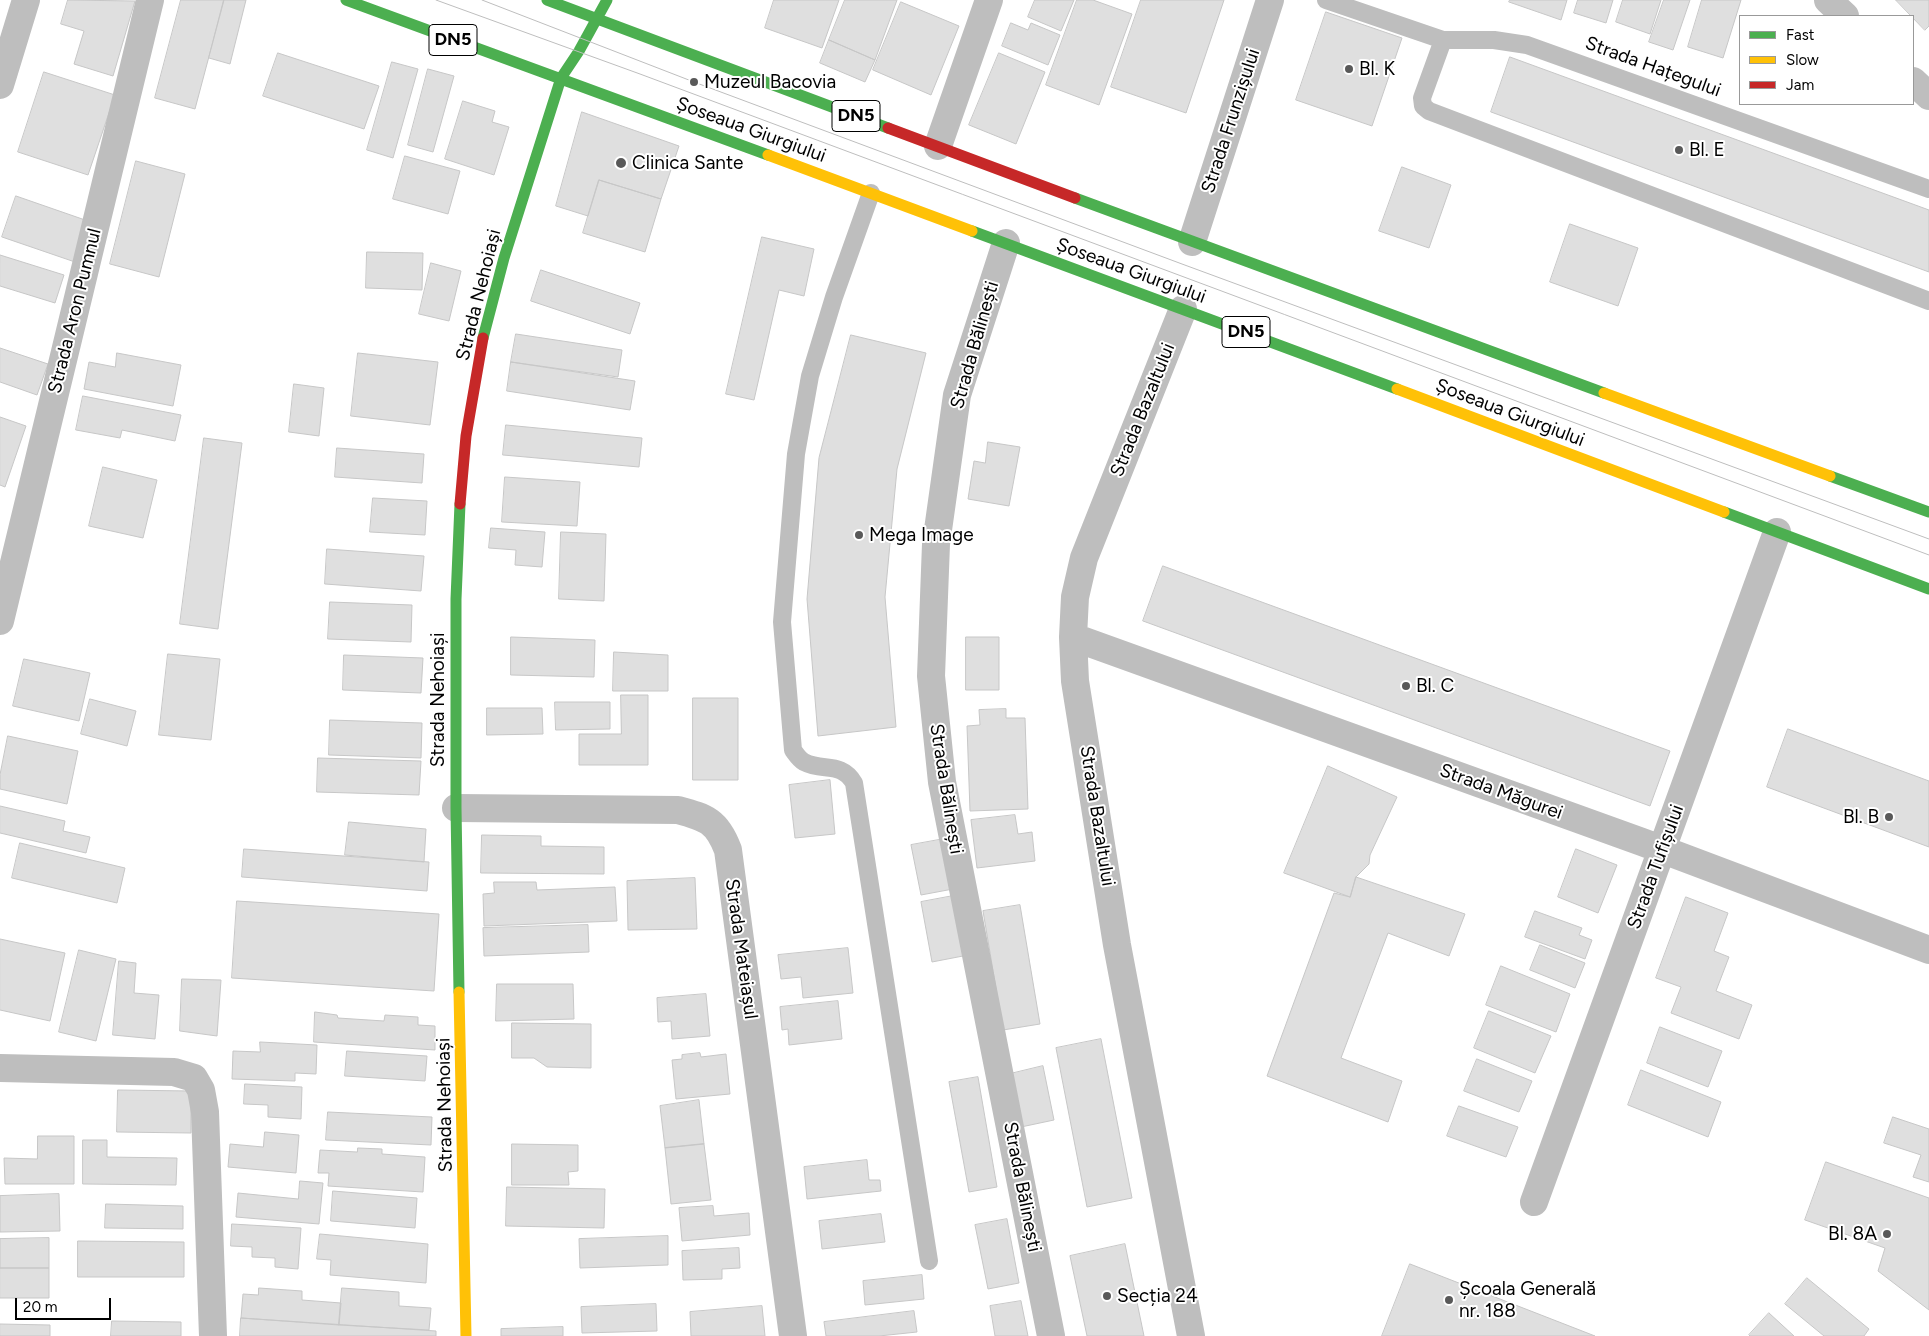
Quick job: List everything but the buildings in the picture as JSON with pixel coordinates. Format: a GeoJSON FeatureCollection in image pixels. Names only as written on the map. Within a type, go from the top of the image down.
{"type":"FeatureCollection","features":[{"type":"Feature","properties":{"kind":"main road","name":"Șoseaua Giurgiului"},"geometry":{"type":"LineString","coordinates":[[346,0],[1183,309],[1929,589]]}},
{"type":"Feature","properties":{"kind":"main road","name":"DN5"},"geometry":{"type":"LineString","coordinates":[[548,0],[1192,242],[1929,512]]}},
{"type":"Feature","properties":{"kind":"main road","name":"Strada Nehoiași"},"geometry":{"type":"LineString","coordinates":[[466,1336],[456,808],[456,599],[458,527],[466,436],[483,339],[504,258],[561,78],[598,19],[607,0]]}},
{"type":"Feature","properties":{"kind":"street"},"geometry":{"type":"LineString","coordinates":[[0,85],[26,0]]}},
{"type":"Feature","properties":{"kind":"street","name":"Strada Aron Pumnul"},"geometry":{"type":"LineString","coordinates":[[0,622],[150,0]]}},
{"type":"Feature","properties":{"kind":"street"},"geometry":{"type":"LineString","coordinates":[[938,146],[989,0]]}},
{"type":"Feature","properties":{"kind":"street","name":"Strada Frunzișului"},"geometry":{"type":"LineString","coordinates":[[1192,242],[1270,0]]}},
{"type":"Feature","properties":{"kind":"street"},"geometry":{"type":"LineString","coordinates":[[1828,0],[1844,15]]}},
{"type":"Feature","properties":{"kind":"street"},"geometry":{"type":"LineString","coordinates":[[1914,82],[1929,96]]}},
{"type":"Feature","properties":{"kind":"street","name":"Strada Bălinești"},"geometry":{"type":"LineString","coordinates":[[1006,244],[957,395],[936,544],[931,676],[942,782],[1051,1336]]}},
{"type":"Feature","properties":{"kind":"street","name":"Strada Bazaltului"},"geometry":{"type":"LineString","coordinates":[[1183,309],[1084,558],[1074,597],[1073,637],[1075,681],[1117,945],[1191,1336]]}},
{"type":"Feature","properties":{"kind":"street","name":"Strada Tufișului"},"geometry":{"type":"LineString","coordinates":[[1534,1202],[1777,532]]}},
{"type":"Feature","properties":{"kind":"street","name":"Strada Măgurei"},"geometry":{"type":"LineString","coordinates":[[1073,637],[1662,850],[1929,950]]}},
{"type":"Feature","properties":{"kind":"street","name":"Strada Mateiașul"},"geometry":{"type":"LineString","coordinates":[[456,808],[678,810],[704,817],[721,833],[728,850],[793,1336]]}},
{"type":"Feature","properties":{"kind":"street"},"geometry":{"type":"LineString","coordinates":[[0,1068],[174,1072],[194,1078],[201,1090],[205,1112],[212,1336]]}},
{"type":"Feature","properties":{"kind":"lane","name":"Strada Hațegului"},"geometry":{"type":"LineString","coordinates":[[1326,0],[1443,40],[1494,40],[1527,45],[1929,189]]}},
{"type":"Feature","properties":{"kind":"lane"},"geometry":{"type":"LineString","coordinates":[[1443,40],[1422,98],[1423,106],[1429,111],[1929,301]]}},
{"type":"Feature","properties":{"kind":"lane"},"geometry":{"type":"LineString","coordinates":[[871,193],[834,298],[810,376],[796,454],[782,622],[793,750],[804,762],[842,770],[849,775],[854,784],[929,1261]]}},
{"type":"Feature","properties":{"kind":"tram line"},"geometry":{"type":"LineString","coordinates":[[436,0],[640,74],[1929,555]]}},
{"type":"Feature","properties":{"kind":"tram line"},"geometry":{"type":"LineString","coordinates":[[482,0],[694,82],[1182,264],[1929,539]]}},
{"type":"Feature","properties":{"kind":"traffic: fast"},"geometry":{"type":"LineString","coordinates":[[346,0],[768,155]]}},
{"type":"Feature","properties":{"kind":"traffic: fast"},"geometry":{"type":"LineString","coordinates":[[547,0],[888,128]]}},
{"type":"Feature","properties":{"kind":"traffic: fast"},"geometry":{"type":"LineString","coordinates":[[483,338],[504,258],[561,78],[579,51],[607,0]]}},
{"type":"Feature","properties":{"kind":"traffic: fast"},"geometry":{"type":"LineString","coordinates":[[1075,198],[1604,393]]}},
{"type":"Feature","properties":{"kind":"traffic: fast"},"geometry":{"type":"LineString","coordinates":[[972,231],[1397,389]]}},
{"type":"Feature","properties":{"kind":"traffic: fast"},"geometry":{"type":"LineString","coordinates":[[1830,476],[1929,512]]}},
{"type":"Feature","properties":{"kind":"traffic: fast"},"geometry":{"type":"LineString","coordinates":[[459,992],[456,808],[456,599],[460,504]]}},
{"type":"Feature","properties":{"kind":"traffic: fast"},"geometry":{"type":"LineString","coordinates":[[1724,512],[1929,589]]}},
{"type":"Feature","properties":{"kind":"traffic: slow"},"geometry":{"type":"LineString","coordinates":[[768,155],[972,231]]}},
{"type":"Feature","properties":{"kind":"traffic: slow"},"geometry":{"type":"LineString","coordinates":[[1397,389],[1724,512]]}},
{"type":"Feature","properties":{"kind":"traffic: slow"},"geometry":{"type":"LineString","coordinates":[[1604,393],[1830,476]]}},
{"type":"Feature","properties":{"kind":"traffic: slow"},"geometry":{"type":"LineString","coordinates":[[459,992],[466,1336]]}},
{"type":"Feature","properties":{"kind":"traffic: jam"},"geometry":{"type":"LineString","coordinates":[[888,128],[1075,198]]}},
{"type":"Feature","properties":{"kind":"traffic: jam"},"geometry":{"type":"LineString","coordinates":[[460,504],[466,436],[483,338]]}},
{"type":"Feature","properties":{"kind":"place","name":"Bl. K"},"geometry":{"type":"Point","coordinates":[1349,69]}},
{"type":"Feature","properties":{"kind":"place","name":"Muzeul Bacovia"},"geometry":{"type":"Point","coordinates":[694,82]}},
{"type":"Feature","properties":{"kind":"place","name":"Bl. E"},"geometry":{"type":"Point","coordinates":[1679,150]}},
{"type":"Feature","properties":{"kind":"place","name":"Clinica Sante"},"geometry":{"type":"Point","coordinates":[621,163]}},
{"type":"Feature","properties":{"kind":"place","name":"Mega Image"},"geometry":{"type":"Point","coordinates":[859,535]}},
{"type":"Feature","properties":{"kind":"place","name":"Bl. C"},"geometry":{"type":"Point","coordinates":[1406,686]}},
{"type":"Feature","properties":{"kind":"place","name":"Bl. B"},"geometry":{"type":"Point","coordinates":[1889,817]}},
{"type":"Feature","properties":{"kind":"place","name":"Bl. 8A"},"geometry":{"type":"Point","coordinates":[1887,1234]}},
{"type":"Feature","properties":{"kind":"place","name":"Secția 24"},"geometry":{"type":"Point","coordinates":[1107,1296]}},
{"type":"Feature","properties":{"kind":"place","name":"Școala Generală nr. 188"},"geometry":{"type":"Point","coordinates":[1449,1300]}}]}
